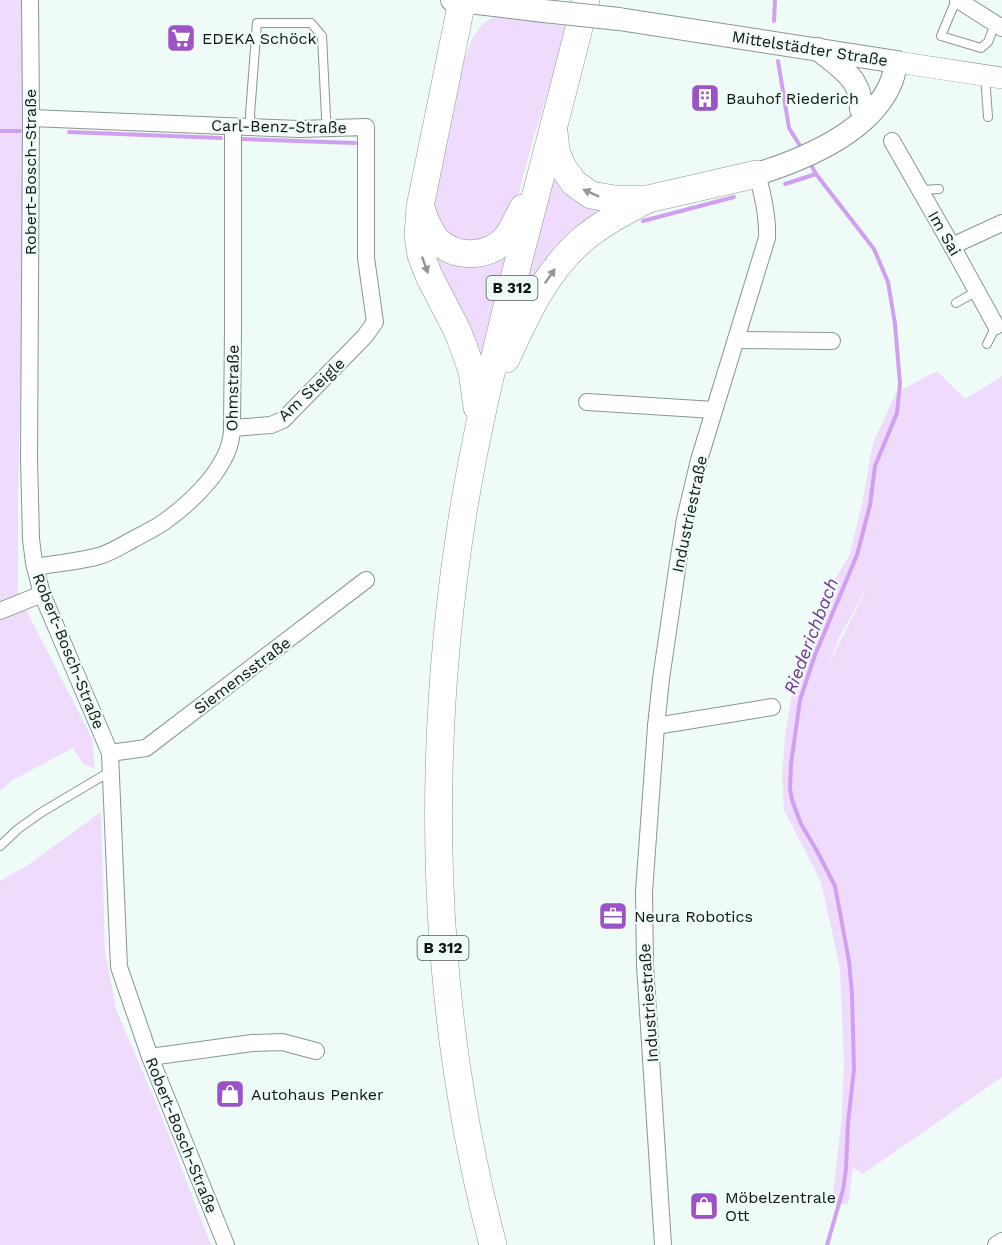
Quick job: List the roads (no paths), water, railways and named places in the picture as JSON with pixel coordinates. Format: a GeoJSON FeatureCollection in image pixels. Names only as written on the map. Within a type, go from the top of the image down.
{"type":"FeatureCollection","features":[{"type":"Feature","properties":{"kind":"highway","name":"B 312"},"geometry":{"type":"LineString","coordinates":[[493,1245],[476,1171],[458,1074],[442,929],[438,837],[439,746],[446,648],[463,511],[482,413],[500,333],[586,0]]}},
{"type":"Feature","properties":{"kind":"highway"},"geometry":{"type":"LineString","coordinates":[[457,1],[420,207],[418,236],[421,255],[429,276],[457,330],[467,356],[482,413]]}},
{"type":"Feature","properties":{"kind":"highway"},"geometry":{"type":"LineString","coordinates":[[554,124],[556,151],[562,166],[574,183],[591,195],[614,199],[648,199],[757,174]]}},
{"type":"Feature","properties":{"kind":"highway"},"geometry":{"type":"LineString","coordinates":[[420,207],[430,230],[439,242],[451,250],[467,254],[480,253],[496,246],[507,237],[541,174]]}},
{"type":"Feature","properties":{"kind":"highway"},"geometry":{"type":"LineString","coordinates":[[482,413],[529,311],[552,272],[583,239],[648,199]]}},
{"type":"Feature","properties":{"kind":"main road","name":"Mittelstädter Straße"},"geometry":{"type":"LineString","coordinates":[[457,1],[618,19],[897,62]]}},
{"type":"Feature","properties":{"kind":"main road"},"geometry":{"type":"LineString","coordinates":[[818,49],[850,77],[860,97],[861,109]]}},
{"type":"Feature","properties":{"kind":"main road"},"geometry":{"type":"LineString","coordinates":[[850,129],[860,114],[871,58]]}},
{"type":"Feature","properties":{"kind":"main road"},"geometry":{"type":"LineString","coordinates":[[757,174],[793,162],[840,139],[870,113],[880,101],[892,80],[897,62]]}},
{"type":"Feature","properties":{"kind":"street","name":"Robert-Bosch-Straße"},"geometry":{"type":"LineString","coordinates":[[30,0],[29,480],[31,539],[35,567],[42,594],[110,753],[120,967],[150,1057],[226,1245]]}},
{"type":"Feature","properties":{"kind":"street"},"geometry":{"type":"LineString","coordinates":[[957,0],[999,26]]}},
{"type":"Feature","properties":{"kind":"street","name":"Mittelstädter Straße"},"geometry":{"type":"LineString","coordinates":[[897,62],[994,76]]}},
{"type":"Feature","properties":{"kind":"street","name":"Carl-Benz-Straße"},"geometry":{"type":"LineString","coordinates":[[31,118],[299,129],[366,127],[366,258],[375,322]]}},
{"type":"Feature","properties":{"kind":"street","name":"Ohmstraße"},"geometry":{"type":"LineString","coordinates":[[35,567],[76,562],[101,556],[163,523],[209,480],[228,449],[232,436],[232,126]]}},
{"type":"Feature","properties":{"kind":"street","name":"Im Sai"},"geometry":{"type":"LineString","coordinates":[[892,141],[996,326]]}},
{"type":"Feature","properties":{"kind":"street","name":"Industriestraße"},"geometry":{"type":"LineString","coordinates":[[663,1245],[644,927],[644,892],[656,726],[669,620],[685,519],[699,459],[767,238],[767,217],[757,174]]}},
{"type":"Feature","properties":{"kind":"street"},"geometry":{"type":"LineString","coordinates":[[952,246],[1002,223]]}},
{"type":"Feature","properties":{"kind":"street","name":"Am Steigle"},"geometry":{"type":"LineString","coordinates":[[232,428],[271,425],[283,420],[365,336],[375,322]]}},
{"type":"Feature","properties":{"kind":"street"},"geometry":{"type":"LineString","coordinates":[[736,340],[832,341]]}},
{"type":"Feature","properties":{"kind":"street"},"geometry":{"type":"LineString","coordinates":[[588,402],[714,410]]}},
{"type":"Feature","properties":{"kind":"street","name":"Siemensstraße"},"geometry":{"type":"LineString","coordinates":[[110,753],[146,748],[366,579]]}},
{"type":"Feature","properties":{"kind":"street"},"geometry":{"type":"LineString","coordinates":[[0,611],[42,594]]}},
{"type":"Feature","properties":{"kind":"street"},"geometry":{"type":"LineString","coordinates":[[656,726],[772,707]]}},
{"type":"Feature","properties":{"kind":"street"},"geometry":{"type":"LineString","coordinates":[[150,1057],[272,1042],[282,1042],[316,1051]]}},
{"type":"Feature","properties":{"kind":"street"},"geometry":{"type":"LineString","coordinates":[[996,1245],[1002,1241]]}},
{"type":"Feature","properties":{"kind":"lane"},"geometry":{"type":"LineString","coordinates":[[957,0],[941,36],[981,48],[999,26]]}},
{"type":"Feature","properties":{"kind":"lane"},"geometry":{"type":"LineString","coordinates":[[251,127],[257,23],[311,23],[322,36],[328,128]]}},
{"type":"Feature","properties":{"kind":"lane"},"geometry":{"type":"LineString","coordinates":[[988,117],[994,76]]}},
{"type":"Feature","properties":{"kind":"lane"},"geometry":{"type":"LineString","coordinates":[[920,190],[939,189]]}},
{"type":"Feature","properties":{"kind":"lane"},"geometry":{"type":"LineString","coordinates":[[956,303],[977,291]]}},
{"type":"Feature","properties":{"kind":"lane"},"geometry":{"type":"LineString","coordinates":[[987,344],[996,326]]}},
{"type":"Feature","properties":{"kind":"lane"},"geometry":{"type":"LineString","coordinates":[[0,846],[18,829],[111,771]]}},
{"type":"Feature","properties":{"kind":"waterway","name":"Riederichbach"},"geometry":{"type":"LineString","coordinates":[[774,21],[775,0]]}},
{"type":"Feature","properties":{"kind":"waterway","name":"Riederichbach"},"geometry":{"type":"LineString","coordinates":[[778,61],[789,128],[802,149]]}},
{"type":"Feature","properties":{"kind":"waterway"},"geometry":{"type":"LineString","coordinates":[[0,131],[20,131]]}},
{"type":"Feature","properties":{"kind":"waterway"},"geometry":{"type":"LineString","coordinates":[[69,132],[221,138]]}},
{"type":"Feature","properties":{"kind":"waterway"},"geometry":{"type":"LineString","coordinates":[[243,139],[355,143]]}},
{"type":"Feature","properties":{"kind":"waterway","name":"Riederichbach"},"geometry":{"type":"LineString","coordinates":[[810,163],[874,249],[888,282],[895,324],[900,384],[897,413],[875,466],[870,505],[857,555],[815,655],[800,700],[791,764],[792,800],[801,824],[835,886],[849,961],[852,994],[854,1069],[846,1169],[843,1190],[827,1245]]}},
{"type":"Feature","properties":{"kind":"waterway"},"geometry":{"type":"LineString","coordinates":[[785,184],[816,174]]}},
{"type":"Feature","properties":{"kind":"waterway"},"geometry":{"type":"LineString","coordinates":[[643,221],[734,197]]}},
{"type":"Feature","properties":{"kind":"place","name":"EDEKA Schöck"},"geometry":{"type":"Point","coordinates":[181,38]}},
{"type":"Feature","properties":{"kind":"place","name":"Bauhof Riederich"},"geometry":{"type":"Point","coordinates":[705,98]}},
{"type":"Feature","properties":{"kind":"place","name":"Neura Robotics"},"geometry":{"type":"Point","coordinates":[613,916]}},
{"type":"Feature","properties":{"kind":"place","name":"Autohaus Penker"},"geometry":{"type":"Point","coordinates":[230,1094]}},
{"type":"Feature","properties":{"kind":"place","name":"Möbelzentrale Ott"},"geometry":{"type":"Point","coordinates":[704,1206]}}]}
